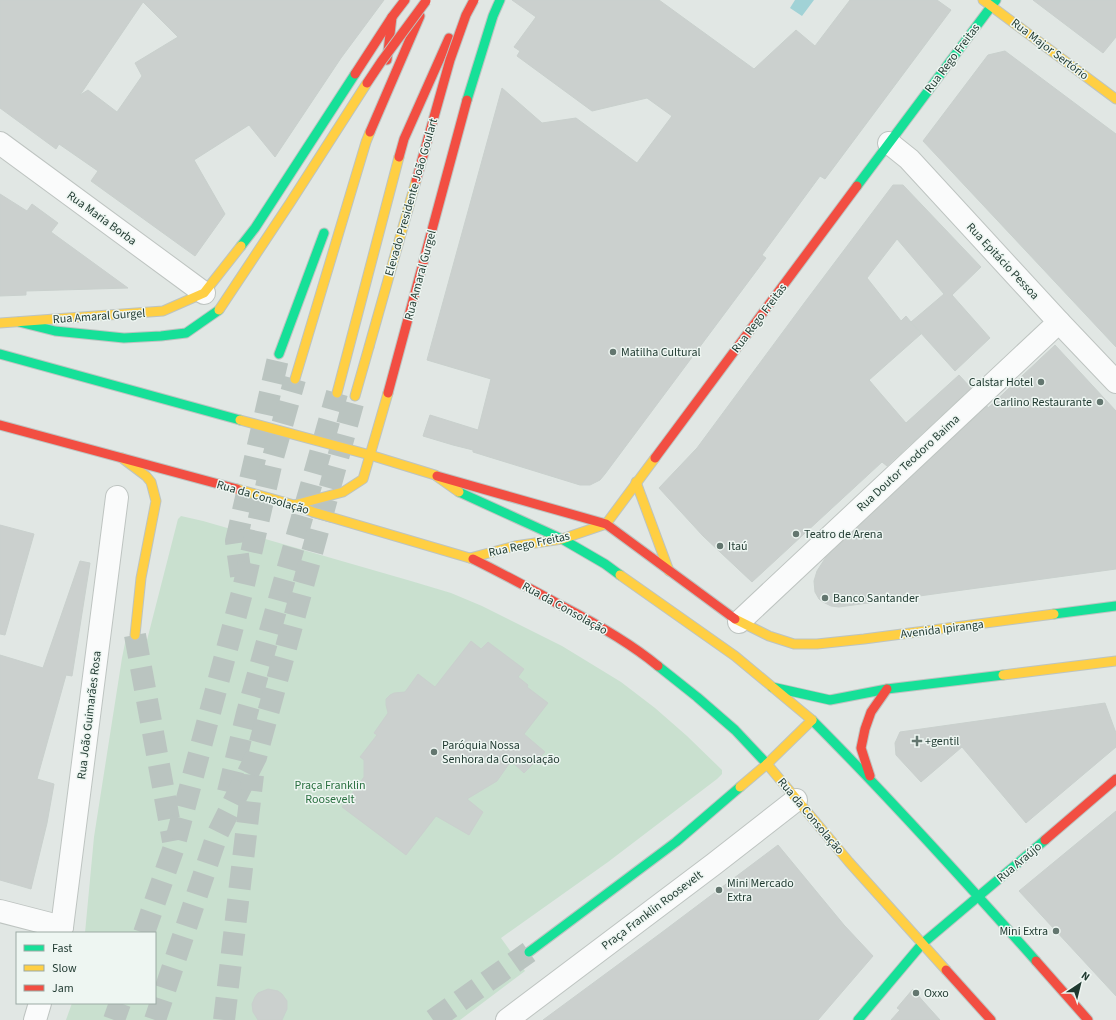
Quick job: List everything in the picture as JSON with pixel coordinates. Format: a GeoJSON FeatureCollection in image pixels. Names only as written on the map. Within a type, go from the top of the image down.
{"type":"FeatureCollection","features":[{"type":"Feature","properties":{"kind":"main road","name":"Rua Amaral Gurgel"},"geometry":{"type":"LineString","coordinates":[[19,322],[163,312],[204,293],[255,228],[392,17],[405,0]]}},
{"type":"Feature","properties":{"kind":"main road"},"geometry":{"type":"LineString","coordinates":[[337,393],[404,139],[452,33],[474,0]]}},
{"type":"Feature","properties":{"kind":"main road","name":"Elevado Presidente João Goulart"},"geometry":{"type":"LineString","coordinates":[[355,396],[450,60],[466,15],[474,0]]}},
{"type":"Feature","properties":{"kind":"main road","name":"Rua Amaral Gurgel"},"geometry":{"type":"LineString","coordinates":[[294,505],[343,492],[363,479],[471,86],[493,16],[500,0]]}},
{"type":"Feature","properties":{"kind":"main road","name":"Rua Major Sertório"},"geometry":{"type":"LineString","coordinates":[[983,0],[993,3],[1116,99]]}},
{"type":"Feature","properties":{"kind":"main road"},"geometry":{"type":"LineString","coordinates":[[0,323],[19,322],[55,331],[124,338],[161,336],[186,332],[219,310],[381,62],[427,1]]}},
{"type":"Feature","properties":{"kind":"main road"},"geometry":{"type":"LineString","coordinates":[[295,379],[366,142],[427,1]]}},
{"type":"Feature","properties":{"kind":"main road","name":"Rua Rego Freitas"},"geometry":{"type":"LineString","coordinates":[[470,558],[515,546],[562,538],[606,524],[993,3]]}},
{"type":"Feature","properties":{"kind":"main road"},"geometry":{"type":"LineString","coordinates":[[383,74],[386,67],[392,17]]}},
{"type":"Feature","properties":{"kind":"main road"},"geometry":{"type":"LineString","coordinates":[[350,163],[370,111]]}},
{"type":"Feature","properties":{"kind":"main road"},"geometry":{"type":"LineString","coordinates":[[279,354],[328,222]]}},
{"type":"Feature","properties":{"kind":"main road"},"geometry":{"type":"LineString","coordinates":[[0,354],[370,455],[606,524],[739,622]]}},
{"type":"Feature","properties":{"kind":"main road","name":"Rua da Consolação"},"geometry":{"type":"LineString","coordinates":[[0,425],[294,505],[313,512],[470,558],[506,575],[589,620],[645,655],[735,730],[767,764],[796,800],[922,944],[991,1020]]}},
{"type":"Feature","properties":{"kind":"main road"},"geometry":{"type":"LineString","coordinates":[[122,458],[146,476],[151,482],[156,501],[141,578],[135,635]]}},
{"type":"Feature","properties":{"kind":"main road"},"geometry":{"type":"LineString","coordinates":[[436,475],[460,493],[562,538],[605,564],[735,656],[812,720],[873,783],[978,897],[1088,1020]]}},
{"type":"Feature","properties":{"kind":"main road"},"geometry":{"type":"LineString","coordinates":[[636,482],[669,571]]}},
{"type":"Feature","properties":{"kind":"main road","name":"Avenida Ipiranga"},"geometry":{"type":"LineString","coordinates":[[739,622],[769,636],[794,644],[817,644],[1116,606]]}},
{"type":"Feature","properties":{"kind":"main road"},"geometry":{"type":"LineString","coordinates":[[772,687],[830,700],[887,689],[1116,661]]}},
{"type":"Feature","properties":{"kind":"main road"},"geometry":{"type":"LineString","coordinates":[[873,783],[861,748],[865,729],[871,712],[887,689]]}},
{"type":"Feature","properties":{"kind":"main road"},"geometry":{"type":"LineString","coordinates":[[529,952],[676,842],[767,764],[812,720]]}},
{"type":"Feature","properties":{"kind":"main road","name":"Rua Araújo"},"geometry":{"type":"LineString","coordinates":[[858,1020],[922,944],[1116,779]]}},
{"type":"Feature","properties":{"kind":"street","name":"Rua Epitácio Pessoa"},"geometry":{"type":"LineString","coordinates":[[889,142],[909,159],[1116,382]]}},
{"type":"Feature","properties":{"kind":"street","name":"Rua Maria Borba"},"geometry":{"type":"LineString","coordinates":[[0,143],[204,293]]}},
{"type":"Feature","properties":{"kind":"street","name":"Rua Doutor Teodoro Baima"},"geometry":{"type":"LineString","coordinates":[[739,622],[1059,322]]}},
{"type":"Feature","properties":{"kind":"street","name":"Rua João Guimarães Rosa"},"geometry":{"type":"LineString","coordinates":[[61,930],[117,497]]}},
{"type":"Feature","properties":{"kind":"street","name":"Praça Franklin Roosevelt"},"geometry":{"type":"LineString","coordinates":[[507,1020],[714,864],[796,800]]}},
{"type":"Feature","properties":{"kind":"street"},"geometry":{"type":"LineString","coordinates":[[0,911],[61,930]]}},
{"type":"Feature","properties":{"kind":"street"},"geometry":{"type":"LineString","coordinates":[[35,1020],[40,1004]]}},
{"type":"Feature","properties":{"kind":"green space","name":"Praça Franklin Roosevelt"},"geometry":{"type":"Polygon","coordinates":[[[181,516],[203,521],[451,593],[482,606],[562,646],[621,682],[655,708],[687,736],[722,770],[722,774],[608,862],[501,938],[525,971],[460,1020],[66,1020],[72,1004],[156,1004],[156,932],[85,932],[94,837],[126,638],[146,644],[178,519],[181,516]]]}},
{"type":"Feature","properties":{"kind":"water"},"geometry":{"type":"Polygon","coordinates":[[[795,0],[814,0],[802,16],[790,8],[795,0]]]}},
{"type":"Feature","properties":{"kind":"building"},"geometry":{"type":"Polygon","coordinates":[[[0,0],[384,0],[341,58],[275,157],[249,125],[194,160],[225,214],[195,256],[91,181],[98,171],[59,144],[56,149],[0,108],[0,0]],[[143,2],[80,95],[88,90],[117,112],[142,76],[135,63],[178,37],[143,2]]]}},
{"type":"Feature","properties":{"kind":"building"},"geometry":{"type":"Polygon","coordinates":[[[512,0],[659,0],[754,69],[796,30],[815,46],[850,0],[937,0],[951,10],[825,179],[820,176],[762,255],[766,258],[605,474],[600,480],[590,485],[580,485],[473,452],[473,450],[423,436],[430,415],[478,430],[491,379],[427,360],[502,88],[542,123],[576,118],[637,163],[672,116],[647,98],[592,111],[517,56],[520,51],[514,47],[536,17],[512,0]]]}},
{"type":"Feature","properties":{"kind":"building"},"geometry":{"type":"Polygon","coordinates":[[[1033,0],[1116,0],[1116,37],[1103,53],[1033,0]]]}},
{"type":"Feature","properties":{"kind":"building"},"geometry":{"type":"Polygon","coordinates":[[[1005,51],[1116,134],[1116,347],[923,141],[988,55],[1005,51]]]}},
{"type":"Feature","properties":{"kind":"building"},"geometry":{"type":"Polygon","coordinates":[[[893,185],[903,185],[981,267],[952,295],[990,338],[955,371],[911,322],[921,334],[869,380],[906,423],[959,375],[971,388],[887,466],[882,462],[752,582],[703,536],[659,488],[697,448],[893,185]],[[897,239],[867,278],[901,321],[906,316],[911,322],[944,294],[897,239]]]}},
{"type":"Feature","properties":{"kind":"building"},"geometry":{"type":"Polygon","coordinates":[[[0,194],[27,211],[32,204],[58,223],[51,232],[128,288],[26,291],[26,295],[0,296],[0,194]]]}},
{"type":"Feature","properties":{"kind":"building"},"geometry":{"type":"Polygon","coordinates":[[[1055,345],[1116,411],[1116,569],[839,607],[831,606],[819,599],[815,592],[814,581],[817,571],[826,557],[987,406],[988,408],[1055,345]]]}},
{"type":"Feature","properties":{"kind":"building"},"geometry":{"type":"Polygon","coordinates":[[[0,525],[34,534],[5,635],[0,634],[0,525]]]}},
{"type":"Feature","properties":{"kind":"building"},"geometry":{"type":"Polygon","coordinates":[[[80,561],[90,563],[72,676],[66,675],[37,779],[54,784],[47,823],[31,889],[0,880],[0,655],[43,668],[80,561]]]}},
{"type":"Feature","properties":{"kind":"building","name":"Paróquia Nossa Senhora da Consolação"},"geometry":{"type":"Polygon","coordinates":[[[471,641],[481,649],[488,642],[524,669],[518,677],[528,685],[527,687],[548,703],[524,734],[545,752],[524,773],[511,761],[497,781],[467,799],[483,812],[469,835],[436,816],[406,855],[342,807],[364,777],[364,760],[360,757],[377,735],[374,733],[388,713],[386,699],[394,693],[405,692],[418,674],[435,687],[471,641]]]}},
{"type":"Feature","properties":{"kind":"building"},"geometry":{"type":"Polygon","coordinates":[[[1105,703],[1116,733],[1116,747],[1026,823],[962,747],[921,782],[896,755],[895,743],[900,732],[1105,703]]]}},
{"type":"Feature","properties":{"kind":"building"},"geometry":{"type":"Polygon","coordinates":[[[1116,811],[1116,996],[1019,891],[1116,811]]]}},
{"type":"Feature","properties":{"kind":"building"},"geometry":{"type":"Polygon","coordinates":[[[778,845],[844,925],[873,956],[818,1020],[543,1020],[661,933],[778,845]]]}},
{"type":"Feature","properties":{"kind":"building"},"geometry":{"type":"Polygon","coordinates":[[[268,989],[278,991],[287,1001],[287,1009],[282,1020],[258,1020],[253,1012],[252,1004],[255,997],[258,993],[268,989]]]}},
{"type":"Feature","properties":{"kind":"building"},"geometry":{"type":"Polygon","coordinates":[[[913,989],[940,1020],[891,1020],[900,1010],[897,1008],[913,989]]]}},
{"type":"Feature","properties":{"kind":"tunnel"},"geometry":{"type":"LineString","coordinates":[[241,576],[236,541],[279,354]]}},
{"type":"Feature","properties":{"kind":"tunnel"},"geometry":{"type":"LineString","coordinates":[[144,932],[174,847],[243,589],[272,461],[295,379]]}},
{"type":"Feature","properties":{"kind":"tunnel"},"geometry":{"type":"LineString","coordinates":[[228,792],[247,713],[337,393]]}},
{"type":"Feature","properties":{"kind":"tunnel"},"geometry":{"type":"LineString","coordinates":[[155,1020],[217,835],[256,757],[355,396]]}},
{"type":"Feature","properties":{"kind":"tunnel"},"geometry":{"type":"LineString","coordinates":[[135,635],[173,841]]}},
{"type":"Feature","properties":{"kind":"tunnel"},"geometry":{"type":"LineString","coordinates":[[224,1020],[253,775]]}},
{"type":"Feature","properties":{"kind":"tunnel"},"geometry":{"type":"LineString","coordinates":[[433,1020],[529,952]]}},
{"type":"Feature","properties":{"kind":"tunnel"},"geometry":{"type":"LineString","coordinates":[[114,1020],[120,1004]]}},
{"type":"Feature","properties":{"kind":"traffic: fast"},"geometry":{"type":"LineString","coordinates":[[467,100],[493,16],[500,0]]}},
{"type":"Feature","properties":{"kind":"traffic: fast"},"geometry":{"type":"LineString","coordinates":[[857,186],[996,0]]}},
{"type":"Feature","properties":{"kind":"traffic: fast"},"geometry":{"type":"LineString","coordinates":[[241,246],[255,228],[355,74]]}},
{"type":"Feature","properties":{"kind":"traffic: fast"},"geometry":{"type":"LineString","coordinates":[[279,354],[324,233]]}},
{"type":"Feature","properties":{"kind":"traffic: fast"},"geometry":{"type":"LineString","coordinates":[[19,322],[55,331],[124,338],[161,336],[186,333],[219,310]]}},
{"type":"Feature","properties":{"kind":"traffic: fast"},"geometry":{"type":"LineString","coordinates":[[0,354],[240,420]]}},
{"type":"Feature","properties":{"kind":"traffic: fast"},"geometry":{"type":"LineString","coordinates":[[459,492],[562,539],[605,564],[620,575]]}},
{"type":"Feature","properties":{"kind":"traffic: fast"},"geometry":{"type":"LineString","coordinates":[[1054,614],[1116,606]]}},
{"type":"Feature","properties":{"kind":"traffic: fast"},"geometry":{"type":"LineString","coordinates":[[658,666],[735,730],[767,764]]}},
{"type":"Feature","properties":{"kind":"traffic: fast"},"geometry":{"type":"LineString","coordinates":[[772,687],[830,700],[887,689],[1003,675]]}},
{"type":"Feature","properties":{"kind":"traffic: fast"},"geometry":{"type":"LineString","coordinates":[[812,720],[926,839],[1036,961]]}},
{"type":"Feature","properties":{"kind":"traffic: fast"},"geometry":{"type":"LineString","coordinates":[[529,952],[676,842],[740,787]]}},
{"type":"Feature","properties":{"kind":"traffic: fast"},"geometry":{"type":"LineString","coordinates":[[858,1020],[922,944],[1045,840]]}},
{"type":"Feature","properties":{"kind":"traffic: slow"},"geometry":{"type":"LineString","coordinates":[[983,0],[1116,99]]}},
{"type":"Feature","properties":{"kind":"traffic: slow"},"geometry":{"type":"LineString","coordinates":[[219,310],[367,83]]}},
{"type":"Feature","properties":{"kind":"traffic: slow"},"geometry":{"type":"LineString","coordinates":[[295,379],[370,132]]}},
{"type":"Feature","properties":{"kind":"traffic: slow"},"geometry":{"type":"LineString","coordinates":[[337,393],[399,157]]}},
{"type":"Feature","properties":{"kind":"traffic: slow"},"geometry":{"type":"LineString","coordinates":[[369,347],[416,181]]}},
{"type":"Feature","properties":{"kind":"traffic: slow"},"geometry":{"type":"LineString","coordinates":[[0,323],[163,311],[204,293],[241,246]]}},
{"type":"Feature","properties":{"kind":"traffic: slow"},"geometry":{"type":"LineString","coordinates":[[355,396],[369,347]]}},
{"type":"Feature","properties":{"kind":"traffic: slow"},"geometry":{"type":"LineString","coordinates":[[294,505],[343,492],[363,479],[388,393]]}},
{"type":"Feature","properties":{"kind":"traffic: slow"},"geometry":{"type":"LineString","coordinates":[[240,420],[370,455],[435,475],[459,492]]}},
{"type":"Feature","properties":{"kind":"traffic: slow"},"geometry":{"type":"LineString","coordinates":[[122,458],[146,476],[151,482],[156,501],[141,578],[135,635]]}},
{"type":"Feature","properties":{"kind":"traffic: slow"},"geometry":{"type":"LineString","coordinates":[[470,558],[515,546],[562,539],[606,524],[655,458]]}},
{"type":"Feature","properties":{"kind":"traffic: slow"},"geometry":{"type":"LineString","coordinates":[[636,482],[669,571]]}},
{"type":"Feature","properties":{"kind":"traffic: slow"},"geometry":{"type":"LineString","coordinates":[[237,489],[473,559]]}},
{"type":"Feature","properties":{"kind":"traffic: slow"},"geometry":{"type":"LineString","coordinates":[[620,575],[735,656],[812,720]]}},
{"type":"Feature","properties":{"kind":"traffic: slow"},"geometry":{"type":"LineString","coordinates":[[735,619],[769,636],[794,644],[817,644],[1054,614]]}},
{"type":"Feature","properties":{"kind":"traffic: slow"},"geometry":{"type":"LineString","coordinates":[[1003,675],[1116,661]]}},
{"type":"Feature","properties":{"kind":"traffic: slow"},"geometry":{"type":"LineString","coordinates":[[740,787],[767,764],[812,720]]}},
{"type":"Feature","properties":{"kind":"traffic: slow"},"geometry":{"type":"LineString","coordinates":[[767,764],[849,862],[946,970]]}},
{"type":"Feature","properties":{"kind":"traffic: jam"},"geometry":{"type":"LineString","coordinates":[[355,74],[392,17],[405,0]]}},
{"type":"Feature","properties":{"kind":"traffic: jam"},"geometry":{"type":"LineString","coordinates":[[416,181],[450,60],[466,15],[474,0]]}},
{"type":"Feature","properties":{"kind":"traffic: jam"},"geometry":{"type":"LineString","coordinates":[[367,83],[426,1]]}},
{"type":"Feature","properties":{"kind":"traffic: jam"},"geometry":{"type":"LineString","coordinates":[[370,132],[420,16]]}},
{"type":"Feature","properties":{"kind":"traffic: jam"},"geometry":{"type":"LineString","coordinates":[[387,60],[392,17]]}},
{"type":"Feature","properties":{"kind":"traffic: jam"},"geometry":{"type":"LineString","coordinates":[[399,157],[404,139],[449,38]]}},
{"type":"Feature","properties":{"kind":"traffic: jam"},"geometry":{"type":"LineString","coordinates":[[388,393],[467,100]]}},
{"type":"Feature","properties":{"kind":"traffic: jam"},"geometry":{"type":"LineString","coordinates":[[655,458],[857,186]]}},
{"type":"Feature","properties":{"kind":"traffic: jam"},"geometry":{"type":"LineString","coordinates":[[0,425],[237,489]]}},
{"type":"Feature","properties":{"kind":"traffic: jam"},"geometry":{"type":"LineString","coordinates":[[437,476],[606,524],[735,619]]}},
{"type":"Feature","properties":{"kind":"traffic: jam"},"geometry":{"type":"LineString","coordinates":[[473,559],[599,626],[624,641],[658,666]]}},
{"type":"Feature","properties":{"kind":"traffic: jam"},"geometry":{"type":"LineString","coordinates":[[870,776],[861,748],[865,729],[871,712],[887,689]]}},
{"type":"Feature","properties":{"kind":"traffic: jam"},"geometry":{"type":"LineString","coordinates":[[1045,840],[1116,779]]}},
{"type":"Feature","properties":{"kind":"traffic: jam"},"geometry":{"type":"LineString","coordinates":[[1036,961],[1088,1020]]}},
{"type":"Feature","properties":{"kind":"traffic: jam"},"geometry":{"type":"LineString","coordinates":[[946,970],[991,1020]]}},
{"type":"Feature","properties":{"kind":"place","name":"Matilha Cultural"},"geometry":{"type":"Point","coordinates":[613,352]}},
{"type":"Feature","properties":{"kind":"place","name":"Calstar Hotel"},"geometry":{"type":"Point","coordinates":[1041,382]}},
{"type":"Feature","properties":{"kind":"place","name":"Carlino Restaurante"},"geometry":{"type":"Point","coordinates":[1100,402]}},
{"type":"Feature","properties":{"kind":"place","name":"Teatro de Arena"},"geometry":{"type":"Point","coordinates":[796,534]}},
{"type":"Feature","properties":{"kind":"place","name":"Itaú"},"geometry":{"type":"Point","coordinates":[720,546]}},
{"type":"Feature","properties":{"kind":"place","name":"Banco Santander"},"geometry":{"type":"Point","coordinates":[825,598]}},
{"type":"Feature","properties":{"kind":"place","name":"+gentil"},"geometry":{"type":"Point","coordinates":[917,741]}},
{"type":"Feature","properties":{"kind":"place","name":"Paróquia Nossa Senhora da Consolação"},"geometry":{"type":"Point","coordinates":[434,752]}},
{"type":"Feature","properties":{"kind":"place","name":"Mini Mercado Extra"},"geometry":{"type":"Point","coordinates":[719,890]}},
{"type":"Feature","properties":{"kind":"place","name":"Mini Extra"},"geometry":{"type":"Point","coordinates":[1056,931]}},
{"type":"Feature","properties":{"kind":"place","name":"Oxxo"},"geometry":{"type":"Point","coordinates":[916,993]}}]}
